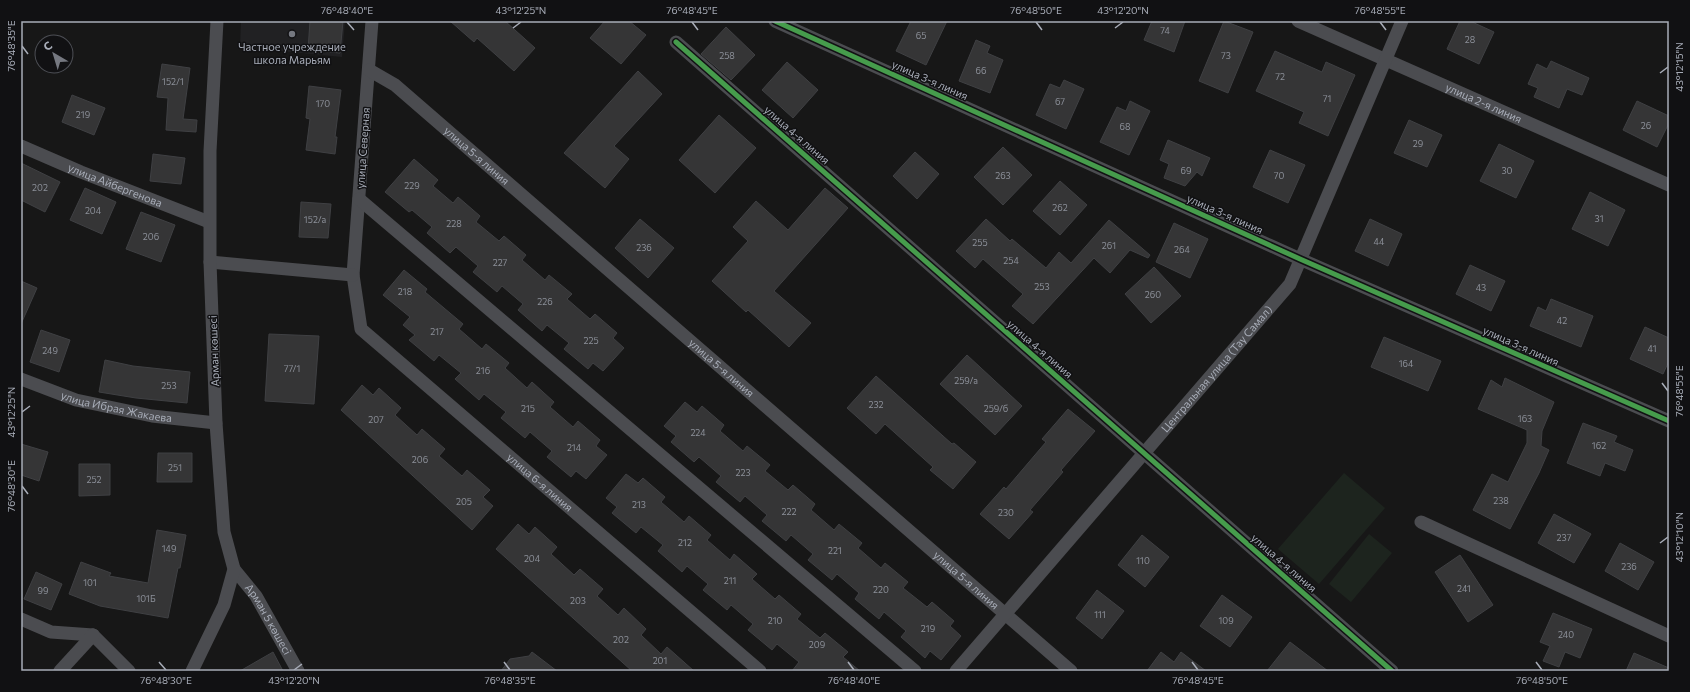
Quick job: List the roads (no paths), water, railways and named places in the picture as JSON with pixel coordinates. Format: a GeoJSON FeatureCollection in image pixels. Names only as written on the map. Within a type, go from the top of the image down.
{"type":"FeatureCollection","features":[{"type":"Feature","properties":{"kind":"street","name":"Арман көшесі"},"geometry":{"type":"LineString","coordinates":[[217,21],[210,151],[210,262],[216,423],[224,532],[234,569]]}},
{"type":"Feature","properties":{"kind":"street","name":"улица Северная"},"geometry":{"type":"LineString","coordinates":[[353,275],[372,21]]}},
{"type":"Feature","properties":{"kind":"street","name":"улица 3-я линия"},"geometry":{"type":"LineString","coordinates":[[775,21],[1300,259],[1669,421]]}},
{"type":"Feature","properties":{"kind":"street","name":"улица 2-я линия"},"geometry":{"type":"LineString","coordinates":[[1298,21],[1669,185]]}},
{"type":"Feature","properties":{"kind":"street","name":"Центральная улица (Тау Самал)"},"geometry":{"type":"LineString","coordinates":[[956,671],[1290,284],[1402,21]]}},
{"type":"Feature","properties":{"kind":"street","name":"улица 4-я линия"},"geometry":{"type":"LineString","coordinates":[[676,42],[1392,671]]}},
{"type":"Feature","properties":{"kind":"street","name":"улица 5-я линия"},"geometry":{"type":"LineString","coordinates":[[369,70],[401,90],[1071,671]]}},
{"type":"Feature","properties":{"kind":"street","name":"улица Айбергенова"},"geometry":{"type":"LineString","coordinates":[[21,146],[81,172],[209,222]]}},
{"type":"Feature","properties":{"kind":"street"},"geometry":{"type":"LineString","coordinates":[[359,199],[915,671]]}},
{"type":"Feature","properties":{"kind":"street"},"geometry":{"type":"LineString","coordinates":[[210,262],[353,275]]}},
{"type":"Feature","properties":{"kind":"street","name":"улица 6-я линия"},"geometry":{"type":"LineString","coordinates":[[353,275],[360,330],[760,671]]}},
{"type":"Feature","properties":{"kind":"street","name":"улица Ибрая Жакаева"},"geometry":{"type":"LineString","coordinates":[[21,379],[76,400],[152,416],[216,423]]}},
{"type":"Feature","properties":{"kind":"street"},"geometry":{"type":"LineString","coordinates":[[1421,522],[1669,636]]}},
{"type":"Feature","properties":{"kind":"street"},"geometry":{"type":"LineString","coordinates":[[192,671],[224,605],[234,569]]}},
{"type":"Feature","properties":{"kind":"street","name":"Арман 5 көшесі"},"geometry":{"type":"LineString","coordinates":[[234,569],[256,596],[298,671]]}},
{"type":"Feature","properties":{"kind":"street"},"geometry":{"type":"LineString","coordinates":[[21,619],[51,632],[93,635],[129,671]]}},
{"type":"Feature","properties":{"kind":"street"},"geometry":{"type":"LineString","coordinates":[[60,671],[93,635]]}},
{"type":"Feature","properties":{"kind":"place","name":"Частное учреждение школа Марьям"},"geometry":{"type":"Point","coordinates":[292,34]}}]}
